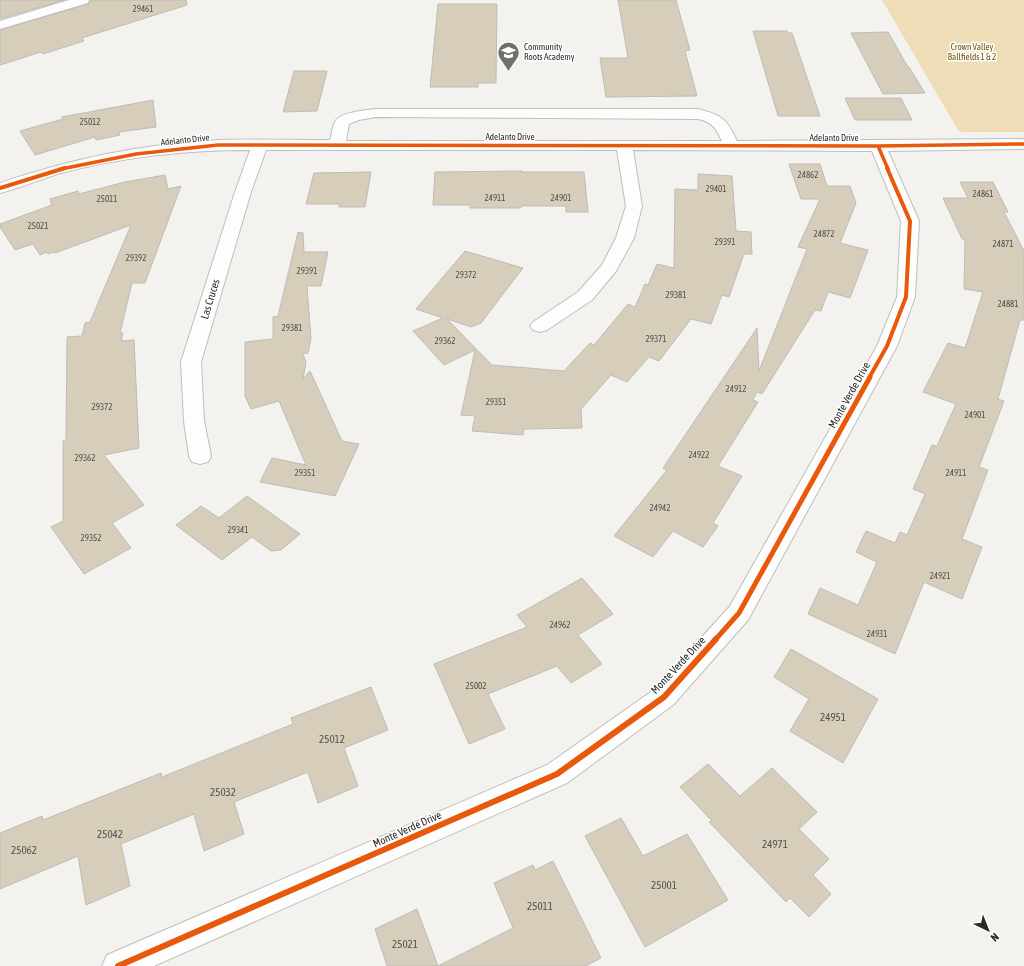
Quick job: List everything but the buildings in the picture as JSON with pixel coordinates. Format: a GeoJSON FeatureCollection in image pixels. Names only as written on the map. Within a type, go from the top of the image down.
{"type":"FeatureCollection","features":[{"type":"Feature","properties":{"kind":"street"},"geometry":{"type":"LineString","coordinates":[[0,24],[83,0]]}},
{"type":"Feature","properties":{"kind":"street"},"geometry":{"type":"LineString","coordinates":[[337,145],[342,122],[356,116],[376,113],[415,113],[698,114],[713,117],[720,122],[731,145]]}},
{"type":"Feature","properties":{"kind":"street","name":"Adelanto Drive"},"geometry":{"type":"LineString","coordinates":[[0,188],[55,170],[112,158],[172,149],[218,145],[878,146],[1024,144]]}},
{"type":"Feature","properties":{"kind":"street","name":"Las Cruces"},"geometry":{"type":"LineString","coordinates":[[200,456],[194,421],[191,362],[240,199],[260,145]]}},
{"type":"Feature","properties":{"kind":"street"},"geometry":{"type":"LineString","coordinates":[[540,326],[585,296],[610,267],[625,238],[634,206],[624,145]]}},
{"type":"Feature","properties":{"kind":"street","name":"Monte Verde Drive"},"geometry":{"type":"LineString","coordinates":[[118,966],[557,774],[664,697],[739,613],[887,346],[906,297],[910,221],[878,146]]}},
{"type":"Feature","properties":{"kind":"path"},"geometry":{"type":"LineString","coordinates":[[1024,25],[951,25],[966,50],[977,61],[995,75],[1012,93],[1024,93]]}},
{"type":"Feature","properties":{"kind":"green space","name":"Crown Valley Ballfields 1 & 2"},"geometry":{"type":"Polygon","coordinates":[[[882,0],[1024,0],[1024,132],[962,132],[958,130],[882,0]]]}},
{"type":"Feature","properties":{"kind":"cycle path"},"geometry":{"type":"LineString","coordinates":[[0,188],[55,170],[115,157],[156,151],[218,145],[878,146],[1024,144]]}},
{"type":"Feature","properties":{"kind":"cycle path"},"geometry":{"type":"LineString","coordinates":[[118,966],[557,774],[664,697],[739,613],[887,346],[906,297],[910,221],[878,146]]}},
{"type":"Feature","properties":{"kind":"place","name":"Community Roots Academy"},"geometry":{"type":"Point","coordinates":[509,72]}}]}
